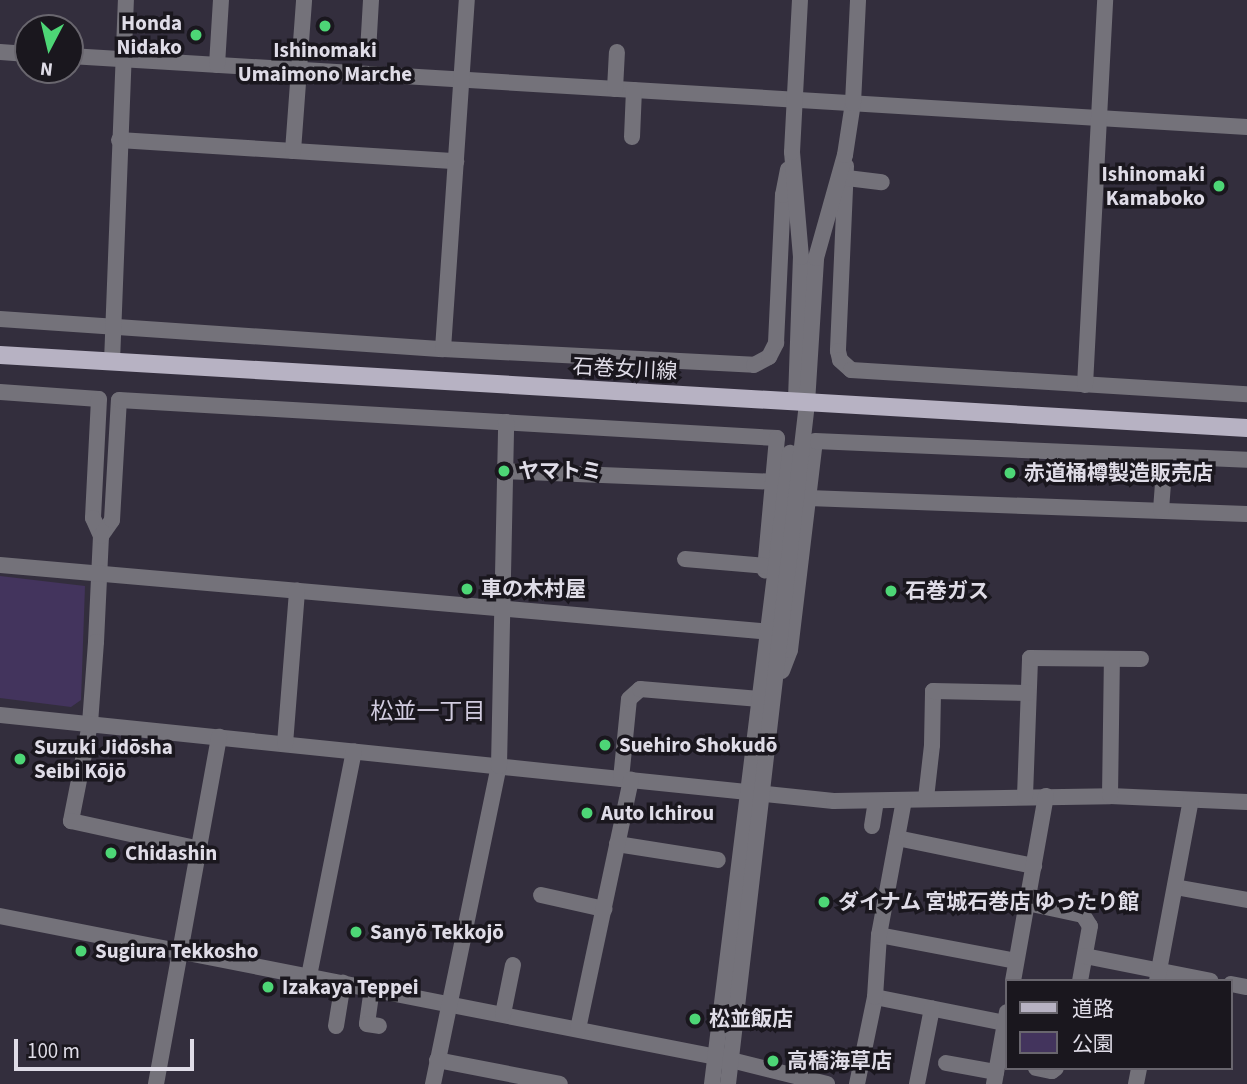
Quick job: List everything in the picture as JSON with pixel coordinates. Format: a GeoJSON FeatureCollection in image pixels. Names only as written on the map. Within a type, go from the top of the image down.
{"type":"FeatureCollection","features":[{"type":"Feature","properties":{"kind":"main road","name":"石巻女川線"},"geometry":{"type":"LineString","coordinates":[[0,355],[1247,428]]}},
{"type":"Feature","properties":{"kind":"street"},"geometry":{"type":"LineString","coordinates":[[112,362],[126,0]]}},
{"type":"Feature","properties":{"kind":"street"},"geometry":{"type":"LineString","coordinates":[[217,65],[221,0]]}},
{"type":"Feature","properties":{"kind":"street"},"geometry":{"type":"LineString","coordinates":[[293,151],[304,0]]}},
{"type":"Feature","properties":{"kind":"street"},"geometry":{"type":"LineString","coordinates":[[371,0],[374,43]]}},
{"type":"Feature","properties":{"kind":"street"},"geometry":{"type":"LineString","coordinates":[[443,349],[467,0]]}},
{"type":"Feature","properties":{"kind":"street"},"geometry":{"type":"LineString","coordinates":[[800,0],[792,152],[801,257],[801,403]]}},
{"type":"Feature","properties":{"kind":"street"},"geometry":{"type":"LineString","coordinates":[[712,1084],[723,1058],[816,258],[845,155],[853,103],[858,0]]}},
{"type":"Feature","properties":{"kind":"street"},"geometry":{"type":"LineString","coordinates":[[1085,385],[1105,0]]}},
{"type":"Feature","properties":{"kind":"street"},"geometry":{"type":"LineString","coordinates":[[615,89],[617,52]]}},
{"type":"Feature","properties":{"kind":"street"},"geometry":{"type":"LineString","coordinates":[[84,57],[1247,127]]}},
{"type":"Feature","properties":{"kind":"street"},"geometry":{"type":"LineString","coordinates":[[632,137],[635,90]]}},
{"type":"Feature","properties":{"kind":"street"},"geometry":{"type":"LineString","coordinates":[[119,140],[456,161]]}},
{"type":"Feature","properties":{"kind":"street"},"geometry":{"type":"LineString","coordinates":[[0,319],[443,349],[754,365],[763,362],[776,343],[783,195],[792,152]]}},
{"type":"Feature","properties":{"kind":"street"},"geometry":{"type":"LineString","coordinates":[[845,155],[847,178],[838,351],[844,365],[859,372],[1247,394]]}},
{"type":"Feature","properties":{"kind":"street"},"geometry":{"type":"LineString","coordinates":[[847,178],[882,182]]}},
{"type":"Feature","properties":{"kind":"street"},"geometry":{"type":"LineString","coordinates":[[0,392],[99,399],[93,518],[101,536],[100,574],[90,724],[71,821],[199,849]]}},
{"type":"Feature","properties":{"kind":"street"},"geometry":{"type":"LineString","coordinates":[[101,536],[112,520],[119,400],[777,438],[758,657],[765,692]]}},
{"type":"Feature","properties":{"kind":"street"},"geometry":{"type":"LineString","coordinates":[[433,1084],[499,766],[506,422]]}},
{"type":"Feature","properties":{"kind":"street"},"geometry":{"type":"LineString","coordinates":[[765,692],[790,650],[815,441],[1247,460]]}},
{"type":"Feature","properties":{"kind":"street"},"geometry":{"type":"LineString","coordinates":[[1161,510],[1165,457]]}},
{"type":"Feature","properties":{"kind":"street"},"geometry":{"type":"LineString","coordinates":[[504,471],[773,482]]}},
{"type":"Feature","properties":{"kind":"street"},"geometry":{"type":"LineString","coordinates":[[808,498],[1247,514]]}},
{"type":"Feature","properties":{"kind":"street"},"geometry":{"type":"LineString","coordinates":[[685,559],[766,566]]}},
{"type":"Feature","properties":{"kind":"street"},"geometry":{"type":"LineString","coordinates":[[0,565],[760,631]]}},
{"type":"Feature","properties":{"kind":"street"},"geometry":{"type":"LineString","coordinates":[[285,744],[297,590]]}},
{"type":"Feature","properties":{"kind":"street"},"geometry":{"type":"LineString","coordinates":[[1025,796],[1030,658],[1141,659]]}},
{"type":"Feature","properties":{"kind":"street"},"geometry":{"type":"LineString","coordinates":[[1110,796],[1112,659]]}},
{"type":"Feature","properties":{"kind":"street"},"geometry":{"type":"LineString","coordinates":[[578,1029],[617,844],[626,779],[629,699],[640,689],[765,692]]}},
{"type":"Feature","properties":{"kind":"street"},"geometry":{"type":"LineString","coordinates":[[926,798],[932,745],[933,691],[1028,693]]}},
{"type":"Feature","properties":{"kind":"street"},"geometry":{"type":"LineString","coordinates":[[0,715],[834,801],[1110,796],[1247,802]]}},
{"type":"Feature","properties":{"kind":"street"},"geometry":{"type":"LineString","coordinates":[[156,1084],[219,737]]}},
{"type":"Feature","properties":{"kind":"street"},"geometry":{"type":"LineString","coordinates":[[309,976],[355,751]]}},
{"type":"Feature","properties":{"kind":"street"},"geometry":{"type":"LineString","coordinates":[[1013,979],[1046,796]]}},
{"type":"Feature","properties":{"kind":"street"},"geometry":{"type":"LineString","coordinates":[[856,1084],[875,997],[879,935],[904,800]]}},
{"type":"Feature","properties":{"kind":"street"},"geometry":{"type":"LineString","coordinates":[[1158,976],[1191,800]]}},
{"type":"Feature","properties":{"kind":"street"},"geometry":{"type":"LineString","coordinates":[[872,825],[876,801]]}},
{"type":"Feature","properties":{"kind":"street"},"geometry":{"type":"LineString","coordinates":[[897,838],[1034,866]]}},
{"type":"Feature","properties":{"kind":"street"},"geometry":{"type":"LineString","coordinates":[[617,844],[718,860]]}},
{"type":"Feature","properties":{"kind":"street"},"geometry":{"type":"LineString","coordinates":[[1175,887],[1247,900]]}},
{"type":"Feature","properties":{"kind":"street"},"geometry":{"type":"LineString","coordinates":[[541,895],[604,909]]}},
{"type":"Feature","properties":{"kind":"street"},"geometry":{"type":"LineString","coordinates":[[1027,902],[1083,915],[1090,926],[1080,979]]}},
{"type":"Feature","properties":{"kind":"street"},"geometry":{"type":"LineString","coordinates":[[0,916],[27,914],[180,951],[723,1058],[827,1084]]}},
{"type":"Feature","properties":{"kind":"street"},"geometry":{"type":"LineString","coordinates":[[879,935],[1016,961]]}},
{"type":"Feature","properties":{"kind":"street"},"geometry":{"type":"LineString","coordinates":[[1085,956],[1158,976],[1190,979]]}},
{"type":"Feature","properties":{"kind":"street"},"geometry":{"type":"LineString","coordinates":[[503,1014],[513,965]]}},
{"type":"Feature","properties":{"kind":"street"},"geometry":{"type":"LineString","coordinates":[[336,1026],[343,983]]}},
{"type":"Feature","properties":{"kind":"street"},"geometry":{"type":"LineString","coordinates":[[372,988],[367,1024],[379,1026]]}},
{"type":"Feature","properties":{"kind":"street"},"geometry":{"type":"LineString","coordinates":[[875,997],[932,1008],[1006,1017],[999,1070],[946,1063]]}},
{"type":"Feature","properties":{"kind":"street"},"geometry":{"type":"LineString","coordinates":[[917,1084],[932,1008]]}},
{"type":"Feature","properties":{"kind":"street"},"geometry":{"type":"LineString","coordinates":[[723,1058],[728,1084]]}},
{"type":"Feature","properties":{"kind":"street"},"geometry":{"type":"LineString","coordinates":[[437,1060],[560,1084]]}},
{"type":"Feature","properties":{"kind":"green space"},"geometry":{"type":"Polygon","coordinates":[[[0,576],[85,586],[81,700],[71,707],[0,698],[0,576]]]}},
{"type":"Feature","properties":{"kind":"place","name":"Ishinomaki Umaimono Marche"},"geometry":{"type":"Point","coordinates":[325,26]}},
{"type":"Feature","properties":{"kind":"place","name":"Honda Nidako"},"geometry":{"type":"Point","coordinates":[196,35]}},
{"type":"Feature","properties":{"kind":"place","name":"Ishinomaki Kamaboko"},"geometry":{"type":"Point","coordinates":[1219,186]}},
{"type":"Feature","properties":{"kind":"place","name":"ヤマトミ"},"geometry":{"type":"Point","coordinates":[504,471]}},
{"type":"Feature","properties":{"kind":"place","name":"赤道桶樽製造販売店"},"geometry":{"type":"Point","coordinates":[1010,473]}},
{"type":"Feature","properties":{"kind":"place","name":"車の木村屋"},"geometry":{"type":"Point","coordinates":[467,589]}},
{"type":"Feature","properties":{"kind":"place","name":"石巻ガス"},"geometry":{"type":"Point","coordinates":[891,591]}},
{"type":"Feature","properties":{"kind":"place","name":"Suehiro Shokudō"},"geometry":{"type":"Point","coordinates":[605,745]}},
{"type":"Feature","properties":{"kind":"place","name":"Suzuki Jidōsha Seibi Kōjō"},"geometry":{"type":"Point","coordinates":[20,759]}},
{"type":"Feature","properties":{"kind":"place","name":"Auto Ichirou"},"geometry":{"type":"Point","coordinates":[587,813]}},
{"type":"Feature","properties":{"kind":"place","name":"Chidashin"},"geometry":{"type":"Point","coordinates":[111,853]}},
{"type":"Feature","properties":{"kind":"place","name":"ダイナム 宮城石巻店 ゆったり館"},"geometry":{"type":"Point","coordinates":[824,902]}},
{"type":"Feature","properties":{"kind":"place","name":"Sanyō Tekkojō"},"geometry":{"type":"Point","coordinates":[356,932]}},
{"type":"Feature","properties":{"kind":"place","name":"Sugiura Tekkosho"},"geometry":{"type":"Point","coordinates":[81,951]}},
{"type":"Feature","properties":{"kind":"place","name":"Izakaya Teppei"},"geometry":{"type":"Point","coordinates":[268,987]}},
{"type":"Feature","properties":{"kind":"place","name":"松並飯店"},"geometry":{"type":"Point","coordinates":[695,1019]}},
{"type":"Feature","properties":{"kind":"place","name":"高橋海草店"},"geometry":{"type":"Point","coordinates":[773,1061]}},
{"type":"Feature","properties":{"kind":"district","name":"松並一丁目"},"geometry":{"type":"Point","coordinates":[428,712]}}]}
